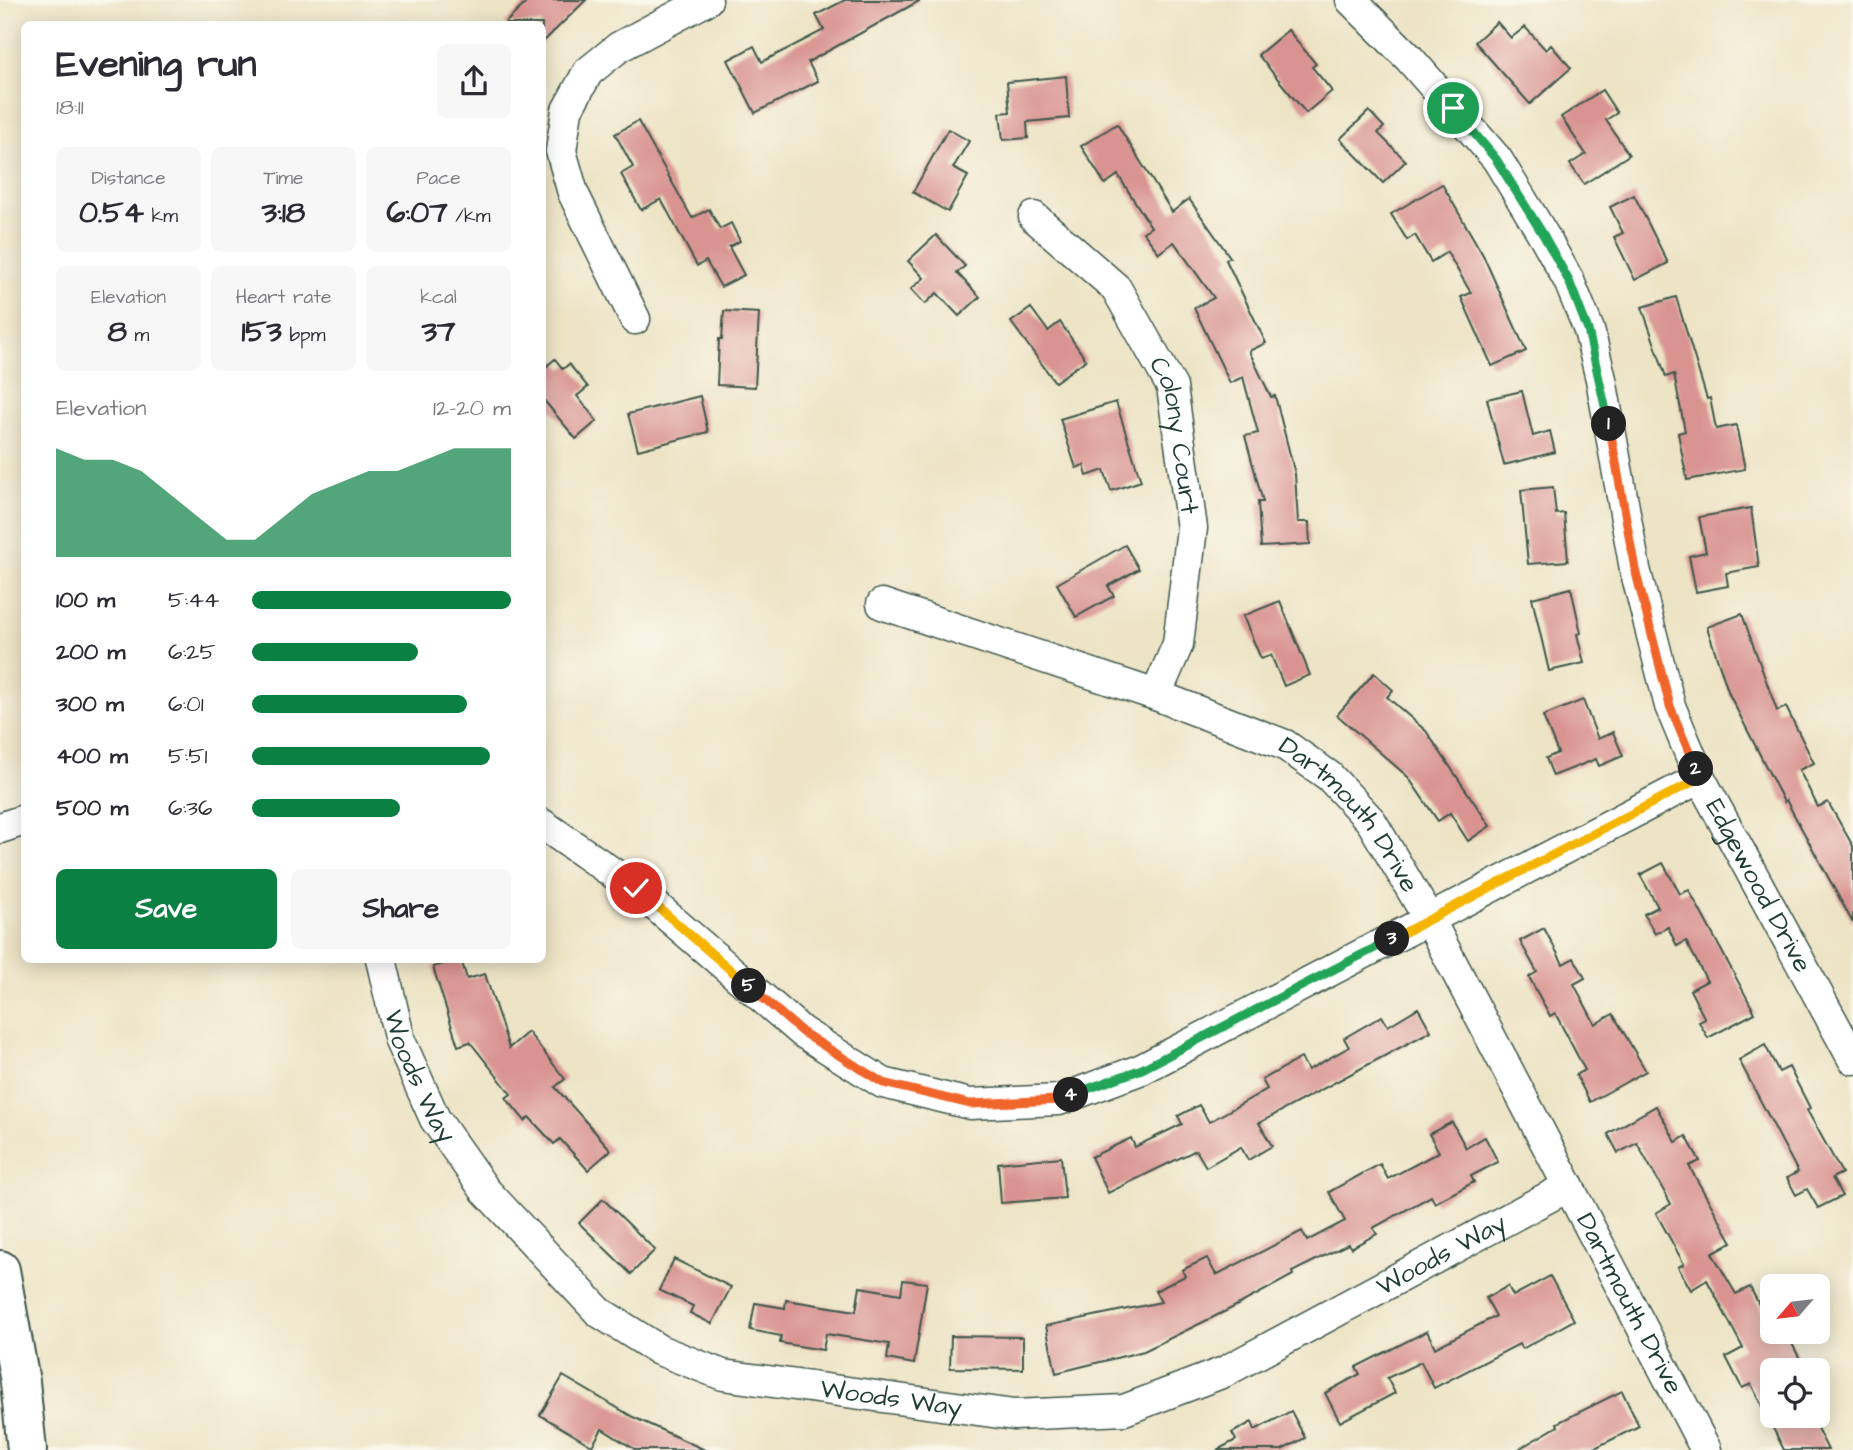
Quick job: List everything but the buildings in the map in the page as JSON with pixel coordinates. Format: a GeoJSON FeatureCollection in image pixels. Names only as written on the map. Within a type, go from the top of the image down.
{"type":"FeatureCollection","features":[{"type":"Feature","properties":{"kind":"main road"},"geometry":{"type":"LineString","coordinates":[[0,1270],[20,1382],[27,1450]]}},
{"type":"Feature","properties":{"kind":"street"},"geometry":{"type":"LineString","coordinates":[[635,318],[573,192],[561,151],[567,110],[588,72],[619,47],[707,0]]}},
{"type":"Feature","properties":{"kind":"street","name":"Edgewood Drive"},"geometry":{"type":"LineString","coordinates":[[1351,0],[1409,58],[1496,159],[1569,281],[1588,330],[1601,379],[1635,569],[1670,706],[1700,778],[1853,1059]]}},
{"type":"Feature","properties":{"kind":"street","name":"Colony Court"},"geometry":{"type":"LineString","coordinates":[[1034,217],[1116,288],[1172,387],[1192,528],[1178,644],[1156,695]]}},
{"type":"Feature","properties":{"kind":"street","name":"Dartmouth Drive"},"geometry":{"type":"LineString","coordinates":[[882,604],[1156,695],[1285,745],[1329,776],[1371,821],[1429,919],[1706,1450]]}},
{"type":"Feature","properties":{"kind":"street"},"geometry":{"type":"LineString","coordinates":[[546,827],[636,888],[802,1032],[883,1083],[970,1104],[1059,1100],[1142,1069],[1700,778]]}},
{"type":"Feature","properties":{"kind":"street"},"geometry":{"type":"LineString","coordinates":[[0,828],[21,821]]}},
{"type":"Feature","properties":{"kind":"street","name":"Woods Way"},"geometry":{"type":"LineString","coordinates":[[383,963],[400,1041],[430,1108],[485,1190],[599,1312],[659,1350],[723,1375],[1014,1415],[1124,1409],[1224,1373],[1569,1186]]}},
{"type":"Feature","properties":{"kind":"route"},"geometry":{"type":"LineString","coordinates":[[636,888],[802,1032],[883,1083],[970,1104],[1059,1100],[1142,1069],[1700,778],[1670,706],[1635,569],[1601,379],[1588,330],[1569,281],[1544,236],[1496,159],[1453,108]]}}]}
